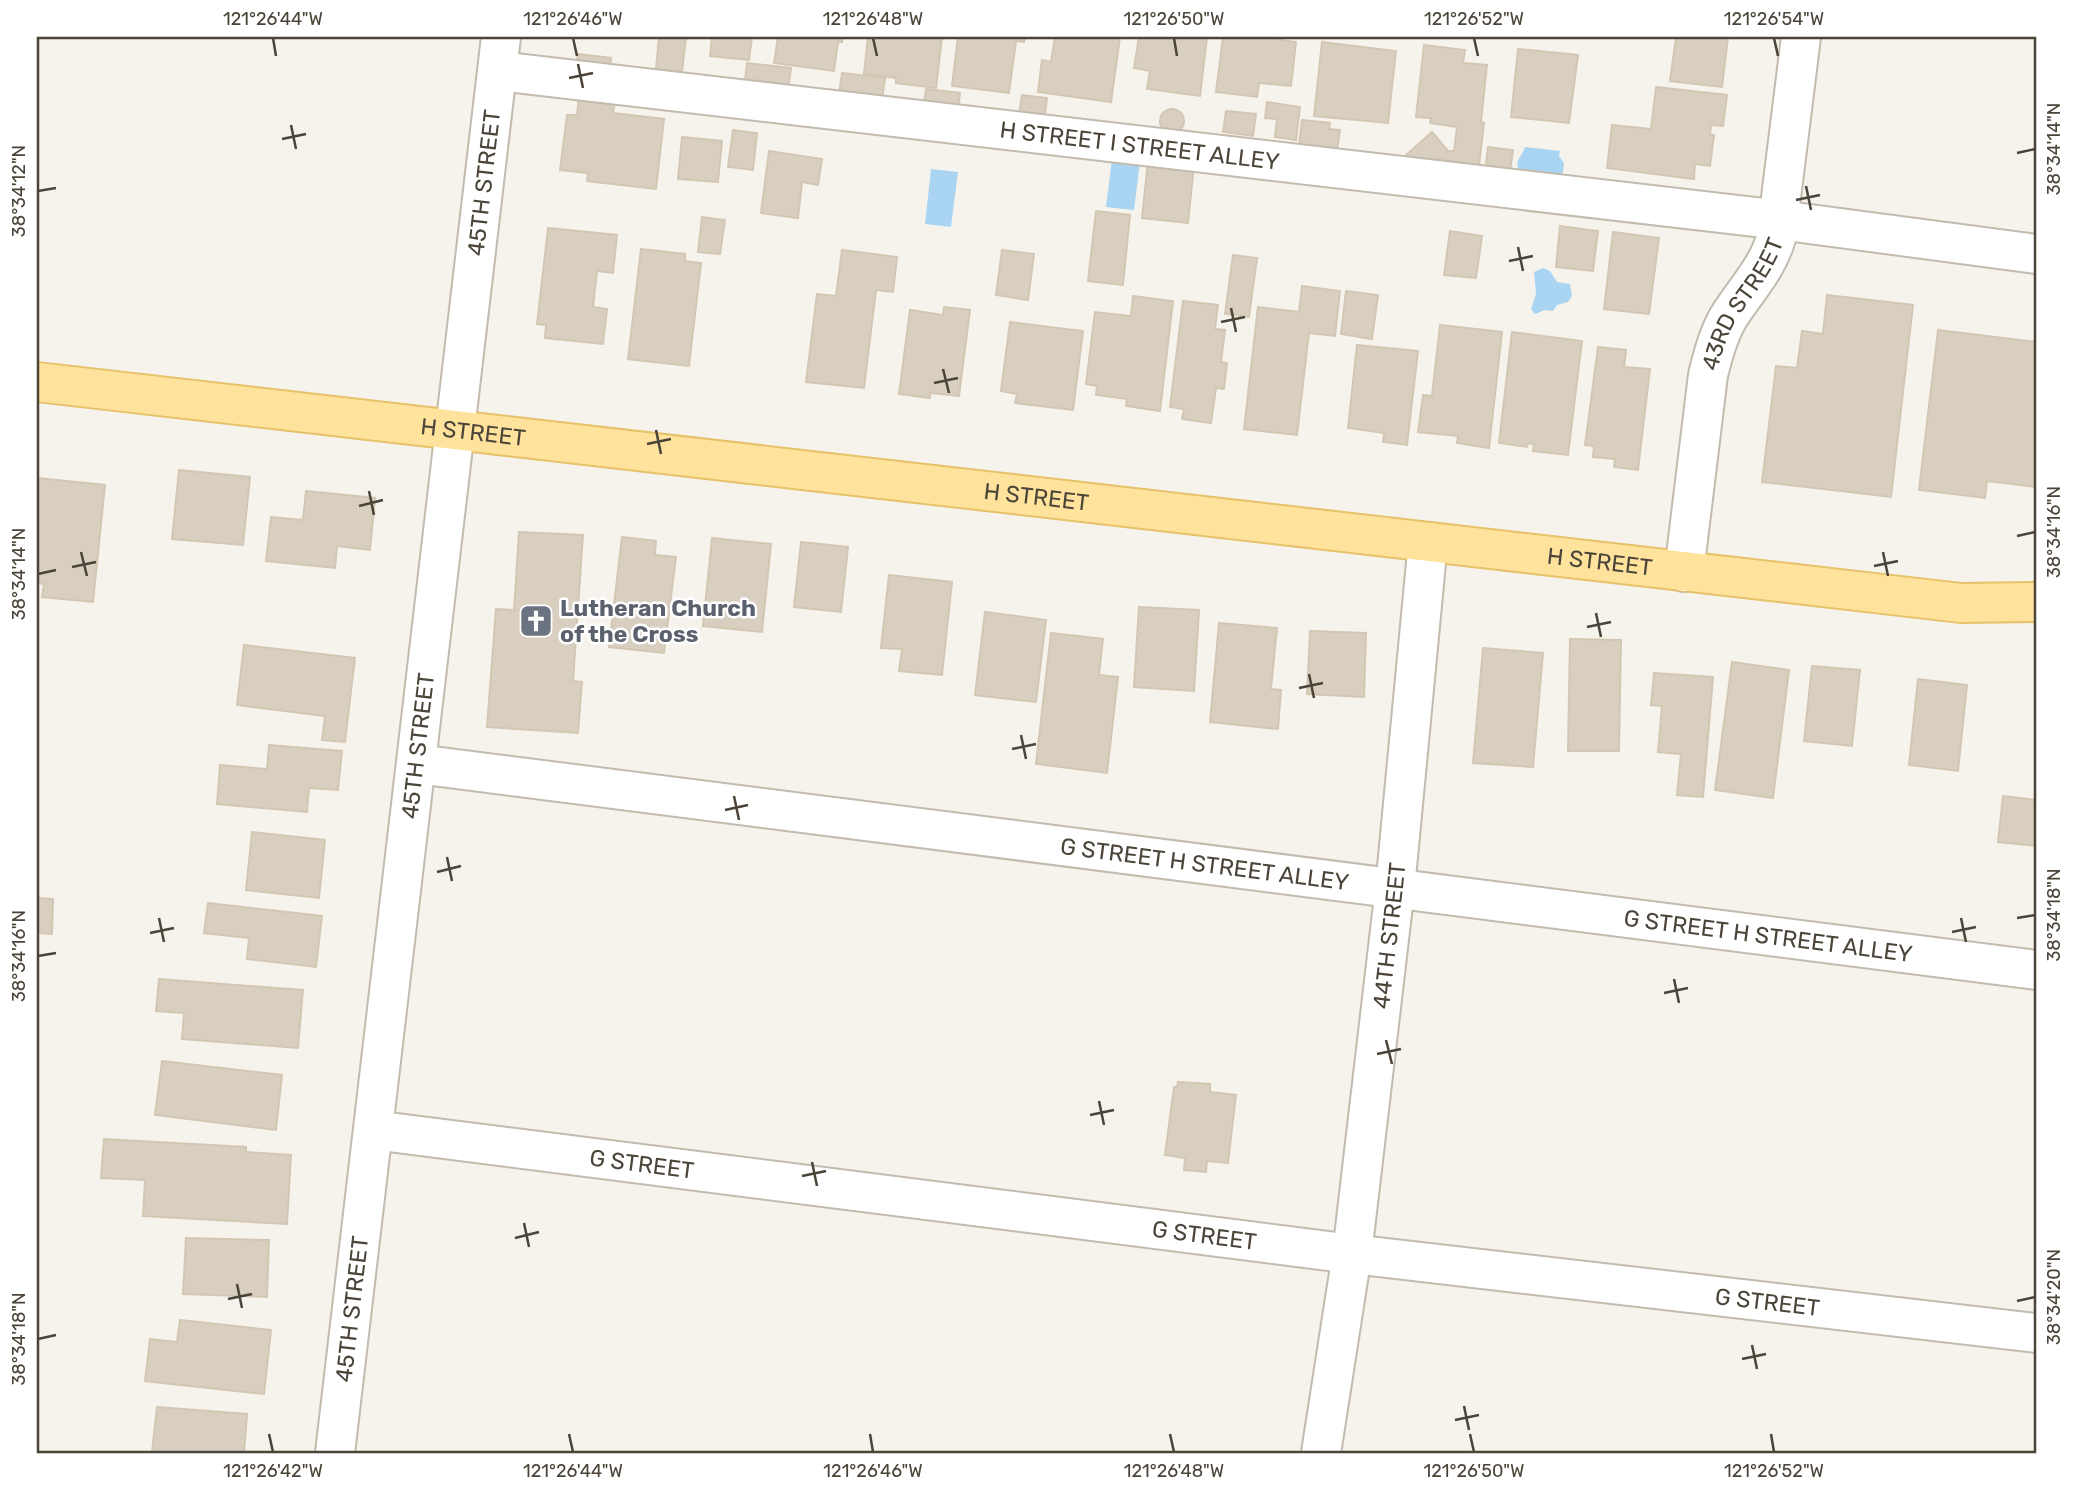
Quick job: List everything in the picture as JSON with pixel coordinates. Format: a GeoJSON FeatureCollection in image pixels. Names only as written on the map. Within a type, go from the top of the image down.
{"type":"FeatureCollection","features":[{"type":"Feature","properties":{"kind":"main road","name":"H STREET"},"geometry":{"type":"LineString","coordinates":[[37,382],[1961,603],[2036,602]]}},
{"type":"Feature","properties":{"kind":"street","name":"43RD STREET"},"geometry":{"type":"LineString","coordinates":[[1684,572],[1708,375],[1728,318],[1773,250],[1780,220],[1801,37]]}},
{"type":"Feature","properties":{"kind":"street","name":"H STREET I STREET ALLEY"},"geometry":{"type":"LineString","coordinates":[[500,54],[2036,254]]}},
{"type":"Feature","properties":{"kind":"street","name":"45TH STREET"},"geometry":{"type":"LineString","coordinates":[[335,1453],[500,54]]}},
{"type":"Feature","properties":{"kind":"street","name":"44TH STREET"},"geometry":{"type":"LineString","coordinates":[[1321,1453],[1352,1254],[1395,888],[1428,542]]}},
{"type":"Feature","properties":{"kind":"street","name":"G STREET H STREET ALLEY"},"geometry":{"type":"LineString","coordinates":[[417,764],[2036,970]]}},
{"type":"Feature","properties":{"kind":"street","name":"G STREET"},"geometry":{"type":"LineString","coordinates":[[373,1130],[1352,1254],[2036,1333]]}},
{"type":"Feature","properties":{"kind":"water"},"geometry":{"type":"Polygon","coordinates":[[[1525,147],[1560,151],[1559,156],[1564,163],[1563,172],[1557,178],[1522,173],[1517,163],[1525,147]]]}},
{"type":"Feature","properties":{"kind":"water"},"geometry":{"type":"Polygon","coordinates":[[[1112,159],[1140,162],[1134,210],[1106,207],[1112,159]]]}},
{"type":"Feature","properties":{"kind":"water"},"geometry":{"type":"Polygon","coordinates":[[[931,169],[958,172],[951,227],[925,224],[931,169]]]}},
{"type":"Feature","properties":{"kind":"water"},"geometry":{"type":"Polygon","coordinates":[[[1543,268],[1550,271],[1557,282],[1570,284],[1572,296],[1568,302],[1557,305],[1553,311],[1545,310],[1535,314],[1531,309],[1536,294],[1534,272],[1543,268]]]}},
{"type":"Feature","properties":{"kind":"building"},"geometry":{"type":"Polygon","coordinates":[[[659,37],[686,37],[682,72],[656,69],[659,37]]]}},
{"type":"Feature","properties":{"kind":"building"},"geometry":{"type":"Polygon","coordinates":[[[712,37],[752,37],[749,60],[710,56],[712,37]]]}},
{"type":"Feature","properties":{"kind":"building"},"geometry":{"type":"Polygon","coordinates":[[[778,37],[843,37],[842,42],[838,42],[834,71],[774,63],[778,37]]]}},
{"type":"Feature","properties":{"kind":"building"},"geometry":{"type":"Polygon","coordinates":[[[868,37],[942,37],[936,88],[896,83],[896,78],[864,74],[868,37]]]}},
{"type":"Feature","properties":{"kind":"building"},"geometry":{"type":"Polygon","coordinates":[[[958,37],[1025,37],[1024,42],[1016,41],[1009,93],[952,86],[958,37]]]}},
{"type":"Feature","properties":{"kind":"building"},"geometry":{"type":"Polygon","coordinates":[[[1055,37],[1120,37],[1111,102],[1038,92],[1042,60],[1051,62],[1055,37]]]}},
{"type":"Feature","properties":{"kind":"building"},"geometry":{"type":"Polygon","coordinates":[[[1139,37],[1207,37],[1200,96],[1147,89],[1150,71],[1134,68],[1139,37]]]}},
{"type":"Feature","properties":{"kind":"building"},"geometry":{"type":"Polygon","coordinates":[[[1223,37],[1274,37],[1296,42],[1291,86],[1259,83],[1257,97],[1216,92],[1223,37]]]}},
{"type":"Feature","properties":{"kind":"building"},"geometry":{"type":"Polygon","coordinates":[[[1676,37],[1728,37],[1722,87],[1670,81],[1676,37]]]}},
{"type":"Feature","properties":{"kind":"building"},"geometry":{"type":"Polygon","coordinates":[[[1322,42],[1396,51],[1388,123],[1314,116],[1322,42]]]}},
{"type":"Feature","properties":{"kind":"building"},"geometry":{"type":"Polygon","coordinates":[[[1424,45],[1465,50],[1463,63],[1487,65],[1476,191],[1416,167],[1406,155],[1432,132],[1448,151],[1454,151],[1457,127],[1430,123],[1431,118],[1416,117],[1424,45]]]}},
{"type":"Feature","properties":{"kind":"building"},"geometry":{"type":"Polygon","coordinates":[[[1518,49],[1578,55],[1569,123],[1511,117],[1518,49]]]}},
{"type":"Feature","properties":{"kind":"building"},"geometry":{"type":"Polygon","coordinates":[[[578,54],[611,58],[609,80],[576,76],[578,54]]]}},
{"type":"Feature","properties":{"kind":"building"},"geometry":{"type":"Polygon","coordinates":[[[747,63],[791,68],[786,103],[743,98],[747,63]]]}},
{"type":"Feature","properties":{"kind":"building"},"geometry":{"type":"Polygon","coordinates":[[[842,73],[885,78],[880,113],[837,108],[842,73]]]}},
{"type":"Feature","properties":{"kind":"building"},"geometry":{"type":"Polygon","coordinates":[[[1656,87],[1727,95],[1723,126],[1711,125],[1710,135],[1714,135],[1710,166],[1695,164],[1694,179],[1607,168],[1612,125],[1651,129],[1656,87]]]}},
{"type":"Feature","properties":{"kind":"building"},"geometry":{"type":"Polygon","coordinates":[[[926,89],[960,93],[957,122],[922,118],[926,89]]]}},
{"type":"Feature","properties":{"kind":"building"},"geometry":{"type":"Polygon","coordinates":[[[1022,95],[1047,98],[1043,131],[1017,128],[1022,95]]]}},
{"type":"Feature","properties":{"kind":"building"},"geometry":{"type":"Polygon","coordinates":[[[579,96],[615,100],[613,113],[664,119],[656,189],[587,181],[588,173],[560,170],[567,115],[577,115],[579,96]]]}},
{"type":"Feature","properties":{"kind":"building"},"geometry":{"type":"Polygon","coordinates":[[[1267,102],[1300,107],[1296,140],[1275,137],[1277,119],[1265,118],[1267,102]]]}},
{"type":"Feature","properties":{"kind":"building"},"geometry":{"type":"Polygon","coordinates":[[[1172,109],[1180,113],[1184,121],[1180,129],[1172,133],[1164,129],[1160,121],[1164,113],[1172,109]]]}},
{"type":"Feature","properties":{"kind":"building"},"geometry":{"type":"Polygon","coordinates":[[[1226,111],[1256,114],[1253,136],[1223,132],[1226,111]]]}},
{"type":"Feature","properties":{"kind":"building"},"geometry":{"type":"Polygon","coordinates":[[[1302,120],[1330,123],[1329,129],[1340,130],[1335,164],[1297,163],[1302,120]]]}},
{"type":"Feature","properties":{"kind":"building"},"geometry":{"type":"Polygon","coordinates":[[[733,130],[757,133],[753,170],[728,167],[733,130]]]}},
{"type":"Feature","properties":{"kind":"building"},"geometry":{"type":"Polygon","coordinates":[[[682,137],[722,141],[718,182],[678,179],[682,137]]]}},
{"type":"Feature","properties":{"kind":"building"},"geometry":{"type":"Polygon","coordinates":[[[1488,147],[1513,150],[1508,185],[1484,182],[1488,147]]]}},
{"type":"Feature","properties":{"kind":"building"},"geometry":{"type":"Polygon","coordinates":[[[769,151],[822,159],[818,185],[802,182],[798,218],[761,213],[769,151]]]}},
{"type":"Feature","properties":{"kind":"building"},"geometry":{"type":"Polygon","coordinates":[[[1149,151],[1195,156],[1188,223],[1142,218],[1149,151]]]}},
{"type":"Feature","properties":{"kind":"building"},"geometry":{"type":"Polygon","coordinates":[[[1096,211],[1130,215],[1123,285],[1088,281],[1096,211]]]}},
{"type":"Feature","properties":{"kind":"building"},"geometry":{"type":"Polygon","coordinates":[[[702,217],[725,220],[720,254],[698,252],[702,217]]]}},
{"type":"Feature","properties":{"kind":"building"},"geometry":{"type":"Polygon","coordinates":[[[1560,226],[1598,231],[1593,271],[1556,267],[1560,226]]]}},
{"type":"Feature","properties":{"kind":"building"},"geometry":{"type":"Polygon","coordinates":[[[548,228],[617,235],[613,273],[597,271],[593,307],[607,309],[603,344],[545,338],[546,325],[537,324],[548,228]]]}},
{"type":"Feature","properties":{"kind":"building"},"geometry":{"type":"Polygon","coordinates":[[[1450,231],[1482,236],[1476,278],[1444,275],[1450,231]]]}},
{"type":"Feature","properties":{"kind":"building"},"geometry":{"type":"Polygon","coordinates":[[[1613,232],[1659,238],[1649,314],[1604,309],[1613,232]]]}},
{"type":"Feature","properties":{"kind":"building"},"geometry":{"type":"Polygon","coordinates":[[[641,249],[685,254],[685,261],[701,263],[689,366],[628,359],[641,249]]]}},
{"type":"Feature","properties":{"kind":"building"},"geometry":{"type":"Polygon","coordinates":[[[842,250],[897,257],[893,292],[876,290],[864,388],[806,382],[817,294],[836,296],[842,250]]]}},
{"type":"Feature","properties":{"kind":"building"},"geometry":{"type":"Polygon","coordinates":[[[1002,250],[1034,254],[1028,300],[996,295],[1002,250]]]}},
{"type":"Feature","properties":{"kind":"building"},"geometry":{"type":"Polygon","coordinates":[[[1233,255],[1257,258],[1249,317],[1225,314],[1233,255]]]}},
{"type":"Feature","properties":{"kind":"building"},"geometry":{"type":"Polygon","coordinates":[[[1302,286],[1340,291],[1335,336],[1309,333],[1297,435],[1244,429],[1258,307],[1299,312],[1302,286]]]}},
{"type":"Feature","properties":{"kind":"building"},"geometry":{"type":"Polygon","coordinates":[[[1346,291],[1378,295],[1372,339],[1341,334],[1346,291]]]}},
{"type":"Feature","properties":{"kind":"building"},"geometry":{"type":"Polygon","coordinates":[[[1827,295],[1913,305],[1891,497],[1762,482],[1776,366],[1797,368],[1802,331],[1823,334],[1827,295]]]}},
{"type":"Feature","properties":{"kind":"building"},"geometry":{"type":"Polygon","coordinates":[[[1133,296],[1173,301],[1160,411],[1126,406],[1127,399],[1096,395],[1097,386],[1086,384],[1095,312],[1131,316],[1133,296]]]}},
{"type":"Feature","properties":{"kind":"building"},"geometry":{"type":"Polygon","coordinates":[[[1183,301],[1218,305],[1215,329],[1225,330],[1221,362],[1227,363],[1224,389],[1216,388],[1211,423],[1182,419],[1184,409],[1170,407],[1183,301]]]}},
{"type":"Feature","properties":{"kind":"building"},"geometry":{"type":"Polygon","coordinates":[[[944,307],[970,310],[959,396],[930,393],[930,398],[899,394],[910,310],[943,315],[944,307]]]}},
{"type":"Feature","properties":{"kind":"building"},"geometry":{"type":"Polygon","coordinates":[[[1010,322],[1083,331],[1073,410],[1015,403],[1017,394],[1001,391],[1010,322]]]}},
{"type":"Feature","properties":{"kind":"building"},"geometry":{"type":"Polygon","coordinates":[[[1440,325],[1502,332],[1489,448],[1457,443],[1458,436],[1418,432],[1423,395],[1432,396],[1440,325]]]}},
{"type":"Feature","properties":{"kind":"building"},"geometry":{"type":"Polygon","coordinates":[[[1938,330],[2036,342],[2036,487],[1987,481],[1985,498],[1919,490],[1938,330]]]}},
{"type":"Feature","properties":{"kind":"building"},"geometry":{"type":"Polygon","coordinates":[[[1512,332],[1582,341],[1568,455],[1533,451],[1534,444],[1528,443],[1527,447],[1499,443],[1512,332]]]}},
{"type":"Feature","properties":{"kind":"building"},"geometry":{"type":"Polygon","coordinates":[[[1357,345],[1418,351],[1407,445],[1383,442],[1384,433],[1348,428],[1357,345]]]}},
{"type":"Feature","properties":{"kind":"building"},"geometry":{"type":"Polygon","coordinates":[[[1598,347],[1626,350],[1624,367],[1650,369],[1638,470],[1614,467],[1615,459],[1593,457],[1594,446],[1585,445],[1598,347]]]}},
{"type":"Feature","properties":{"kind":"building"},"geometry":{"type":"Polygon","coordinates":[[[179,470],[250,477],[243,545],[172,539],[179,470]]]}},
{"type":"Feature","properties":{"kind":"building"},"geometry":{"type":"Polygon","coordinates":[[[37,478],[105,485],[93,602],[42,597],[44,584],[37,583],[37,478]]]}},
{"type":"Feature","properties":{"kind":"building"},"geometry":{"type":"Polygon","coordinates":[[[306,491],[375,498],[370,550],[337,546],[335,568],[266,561],[271,517],[303,520],[306,491]]]}},
{"type":"Feature","properties":{"kind":"building"},"geometry":{"type":"Polygon","coordinates":[[[519,532],[583,535],[573,681],[582,682],[578,733],[487,727],[496,609],[514,610],[519,532]]]}},
{"type":"Feature","properties":{"kind":"building"},"geometry":{"type":"Polygon","coordinates":[[[622,537],[656,541],[655,555],[676,557],[664,653],[609,647],[622,537]]]}},
{"type":"Feature","properties":{"kind":"building"},"geometry":{"type":"Polygon","coordinates":[[[712,538],[771,544],[762,632],[703,626],[712,538]]]}},
{"type":"Feature","properties":{"kind":"building"},"geometry":{"type":"Polygon","coordinates":[[[801,542],[848,547],[841,612],[794,607],[801,542]]]}},
{"type":"Feature","properties":{"kind":"building"},"geometry":{"type":"Polygon","coordinates":[[[889,575],[952,582],[942,675],[899,671],[902,649],[881,648],[889,575]]]}},
{"type":"Feature","properties":{"kind":"building"},"geometry":{"type":"Polygon","coordinates":[[[1139,607],[1199,610],[1194,691],[1134,687],[1139,607]]]}},
{"type":"Feature","properties":{"kind":"building"},"geometry":{"type":"Polygon","coordinates":[[[985,612],[1046,620],[1036,702],[975,695],[985,612]]]}},
{"type":"Feature","properties":{"kind":"building"},"geometry":{"type":"Polygon","coordinates":[[[1219,623],[1277,628],[1271,689],[1281,690],[1278,729],[1210,722],[1219,623]]]}},
{"type":"Feature","properties":{"kind":"building"},"geometry":{"type":"Polygon","coordinates":[[[1310,631],[1366,633],[1364,697],[1307,694],[1310,631]]]}},
{"type":"Feature","properties":{"kind":"building"},"geometry":{"type":"Polygon","coordinates":[[[1051,633],[1103,639],[1099,675],[1118,677],[1107,773],[1036,764],[1051,633]]]}},
{"type":"Feature","properties":{"kind":"building"},"geometry":{"type":"Polygon","coordinates":[[[1570,639],[1621,640],[1619,751],[1568,751],[1570,639]]]}},
{"type":"Feature","properties":{"kind":"building"},"geometry":{"type":"Polygon","coordinates":[[[244,645],[355,658],[345,742],[322,740],[325,716],[237,705],[244,645]]]}},
{"type":"Feature","properties":{"kind":"building"},"geometry":{"type":"Polygon","coordinates":[[[1483,648],[1543,653],[1533,767],[1473,763],[1483,648]]]}},
{"type":"Feature","properties":{"kind":"building"},"geometry":{"type":"Polygon","coordinates":[[[1732,662],[1789,670],[1773,798],[1715,790],[1732,662]]]}},
{"type":"Feature","properties":{"kind":"building"},"geometry":{"type":"Polygon","coordinates":[[[1812,666],[1860,670],[1852,746],[1804,741],[1812,666]]]}},
{"type":"Feature","properties":{"kind":"building"},"geometry":{"type":"Polygon","coordinates":[[[1654,673],[1713,677],[1703,797],[1677,795],[1681,754],[1658,752],[1662,706],[1651,705],[1654,673]]]}},
{"type":"Feature","properties":{"kind":"building"},"geometry":{"type":"Polygon","coordinates":[[[1918,679],[1967,685],[1958,771],[1909,765],[1918,679]]]}},
{"type":"Feature","properties":{"kind":"building"},"geometry":{"type":"Polygon","coordinates":[[[269,745],[342,751],[338,790],[309,788],[307,812],[217,804],[220,765],[267,769],[269,745]]]}},
{"type":"Feature","properties":{"kind":"building"},"geometry":{"type":"Polygon","coordinates":[[[2003,796],[2036,800],[2036,846],[1998,842],[2003,796]]]}},
{"type":"Feature","properties":{"kind":"building"},"geometry":{"type":"Polygon","coordinates":[[[252,832],[325,840],[319,898],[246,890],[252,832]]]}},
{"type":"Feature","properties":{"kind":"building"},"geometry":{"type":"Polygon","coordinates":[[[37,898],[53,899],[52,934],[37,933],[37,898]]]}},
{"type":"Feature","properties":{"kind":"building"},"geometry":{"type":"Polygon","coordinates":[[[208,903],[322,916],[316,967],[247,959],[249,938],[204,933],[208,903]]]}},
{"type":"Feature","properties":{"kind":"building"},"geometry":{"type":"Polygon","coordinates":[[[159,979],[303,990],[298,1048],[182,1039],[184,1013],[156,1011],[159,979]]]}},
{"type":"Feature","properties":{"kind":"building"},"geometry":{"type":"Polygon","coordinates":[[[162,1061],[282,1075],[276,1130],[155,1115],[162,1061]]]}},
{"type":"Feature","properties":{"kind":"building"},"geometry":{"type":"Polygon","coordinates":[[[1178,1082],[1210,1084],[1210,1092],[1236,1095],[1228,1163],[1207,1161],[1206,1172],[1184,1170],[1185,1158],[1165,1155],[1174,1087],[1177,1087],[1178,1082]]]}},
{"type":"Feature","properties":{"kind":"building"},"geometry":{"type":"Polygon","coordinates":[[[104,1139],[246,1147],[246,1152],[291,1155],[287,1224],[143,1216],[145,1180],[101,1178],[104,1139]]]}},
{"type":"Feature","properties":{"kind":"building"},"geometry":{"type":"Polygon","coordinates":[[[186,1238],[269,1240],[267,1297],[183,1294],[186,1238]]]}},
{"type":"Feature","properties":{"kind":"building"},"geometry":{"type":"Polygon","coordinates":[[[180,1320],[271,1330],[264,1394],[145,1381],[150,1339],[177,1342],[180,1320]]]}},
{"type":"Feature","properties":{"kind":"building"},"geometry":{"type":"Polygon","coordinates":[[[157,1407],[247,1414],[244,1453],[152,1453],[157,1407]]]}},
{"type":"Feature","properties":{"kind":"place","name":"Lutheran Church of the Cross"},"geometry":{"type":"Point","coordinates":[536,621]}}]}
